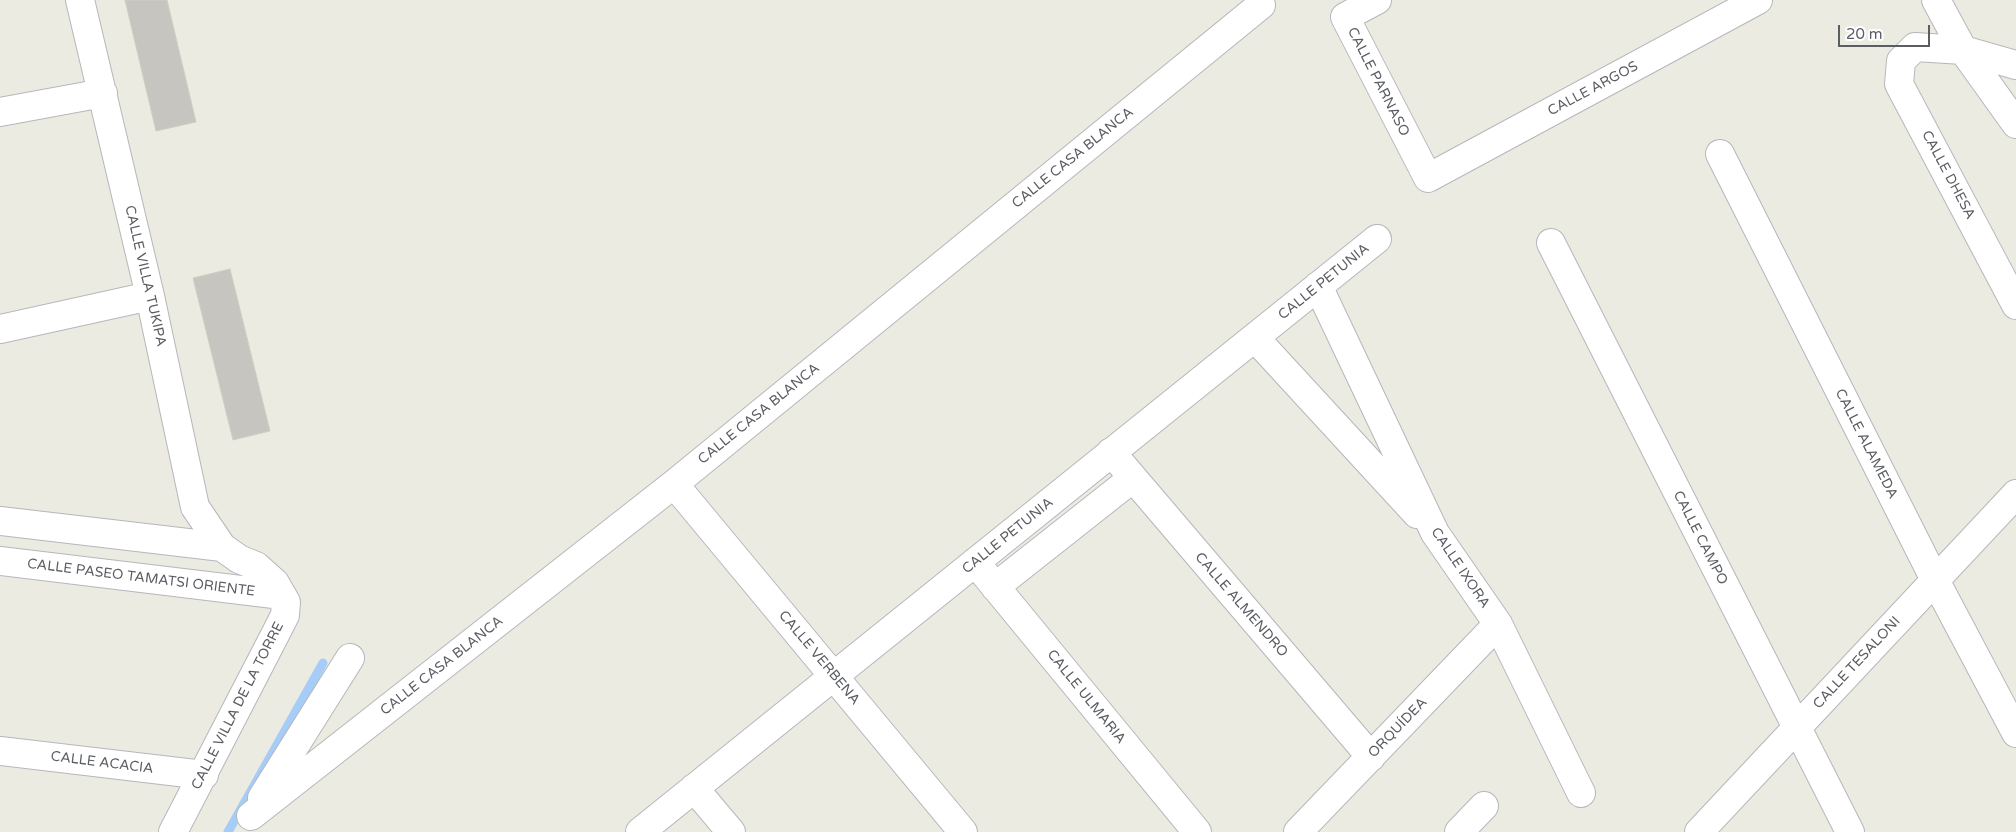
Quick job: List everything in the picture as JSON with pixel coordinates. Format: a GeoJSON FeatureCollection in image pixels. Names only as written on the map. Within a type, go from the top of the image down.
{"type":"FeatureCollection","features":[{"type":"Feature","properties":{"kind":"street","name":"CALLE VILLA TUKIPA"},"geometry":{"type":"LineString","coordinates":[[80,0],[150,296],[194,507],[222,546]]}},
{"type":"Feature","properties":{"kind":"street","name":"CALLE PARNASO"},"geometry":{"type":"LineString","coordinates":[[1377,0],[1345,17],[1428,178]]}},
{"type":"Feature","properties":{"kind":"street","name":"CALLE ARGOS"},"geometry":{"type":"LineString","coordinates":[[1428,178],[1758,0]]}},
{"type":"Feature","properties":{"kind":"street"},"geometry":{"type":"LineString","coordinates":[[1936,0],[1964,50],[2016,124]]}},
{"type":"Feature","properties":{"kind":"street","name":"CALLE CASA BLANCA"},"geometry":{"type":"LineString","coordinates":[[247,824],[674,484],[1261,5]]}},
{"type":"Feature","properties":{"kind":"street","name":"CALLE DHESA"},"geometry":{"type":"LineString","coordinates":[[1964,50],[1916,47],[1901,60],[1899,84],[2016,305]]}},
{"type":"Feature","properties":{"kind":"street"},"geometry":{"type":"LineString","coordinates":[[1964,50],[2016,65]]}},
{"type":"Feature","properties":{"kind":"street"},"geometry":{"type":"LineString","coordinates":[[0,112],[103,92]]}},
{"type":"Feature","properties":{"kind":"street","name":"CALLE ALAMEDA"},"geometry":{"type":"LineString","coordinates":[[1720,154],[1935,580],[2016,733]]}},
{"type":"Feature","properties":{"kind":"street","name":"CALLE PETUNIA"},"geometry":{"type":"LineString","coordinates":[[640,832],[1377,239]]}},
{"type":"Feature","properties":{"kind":"street","name":"CALLE CAMPO"},"geometry":{"type":"LineString","coordinates":[[1551,243],[1850,832]]}},
{"type":"Feature","properties":{"kind":"street","name":"CALLE IXORA"},"geometry":{"type":"LineString","coordinates":[[1318,286],[1435,533],[1498,624],[1581,793]]}},
{"type":"Feature","properties":{"kind":"street"},"geometry":{"type":"LineString","coordinates":[[0,329],[150,296]]}},
{"type":"Feature","properties":{"kind":"street"},"geometry":{"type":"LineString","coordinates":[[1255,338],[1435,533]]}},
{"type":"Feature","properties":{"kind":"street","name":"CALLE ALMENDRO"},"geometry":{"type":"LineString","coordinates":[[1112,452],[1371,757]]}},
{"type":"Feature","properties":{"kind":"street"},"geometry":{"type":"LineString","coordinates":[[995,587],[1133,478]]}},
{"type":"Feature","properties":{"kind":"street","name":"CALLE VERBENA"},"geometry":{"type":"LineString","coordinates":[[674,484],[963,832]]}},
{"type":"Feature","properties":{"kind":"street","name":"CALLE TESALONI"},"geometry":{"type":"LineString","coordinates":[[1700,832],[2016,494]]}},
{"type":"Feature","properties":{"kind":"street"},"geometry":{"type":"LineString","coordinates":[[0,521],[222,546],[239,559],[256,566],[276,583],[282,594]]}},
{"type":"Feature","properties":{"kind":"street","name":"CALLE PASEO TAMATSI ORIENTE"},"geometry":{"type":"LineString","coordinates":[[0,561],[282,594]]}},
{"type":"Feature","properties":{"kind":"street","name":"CALLE ULMARIA"},"geometry":{"type":"LineString","coordinates":[[975,562],[1196,832]]}},
{"type":"Feature","properties":{"kind":"street","name":"CALLE VILLA DE LA TORRE"},"geometry":{"type":"LineString","coordinates":[[173,832],[285,615],[286,602],[282,594]]}},
{"type":"Feature","properties":{"kind":"street","name":"ORQUÍDEA"},"geometry":{"type":"LineString","coordinates":[[1298,832],[1498,624]]}},
{"type":"Feature","properties":{"kind":"street"},"geometry":{"type":"LineString","coordinates":[[247,824],[350,658]]}},
{"type":"Feature","properties":{"kind":"street","name":"CALLE ACACIA"},"geometry":{"type":"LineString","coordinates":[[0,750],[204,775]]}},
{"type":"Feature","properties":{"kind":"street"},"geometry":{"type":"LineString","coordinates":[[694,788],[731,832]]}},
{"type":"Feature","properties":{"kind":"street"},"geometry":{"type":"LineString","coordinates":[[1458,832],[1484,806]]}},
{"type":"Feature","properties":{"kind":"building"},"geometry":{"type":"Polygon","coordinates":[[[125,0],[167,0],[196,122],[156,131],[125,0]]]}},
{"type":"Feature","properties":{"kind":"building"},"geometry":{"type":"Polygon","coordinates":[[[230,269],[270,431],[233,440],[193,278],[230,269]]]}},
{"type":"Feature","properties":{"kind":"waterway"},"geometry":{"type":"LineString","coordinates":[[228,832],[323,663]]}}]}
